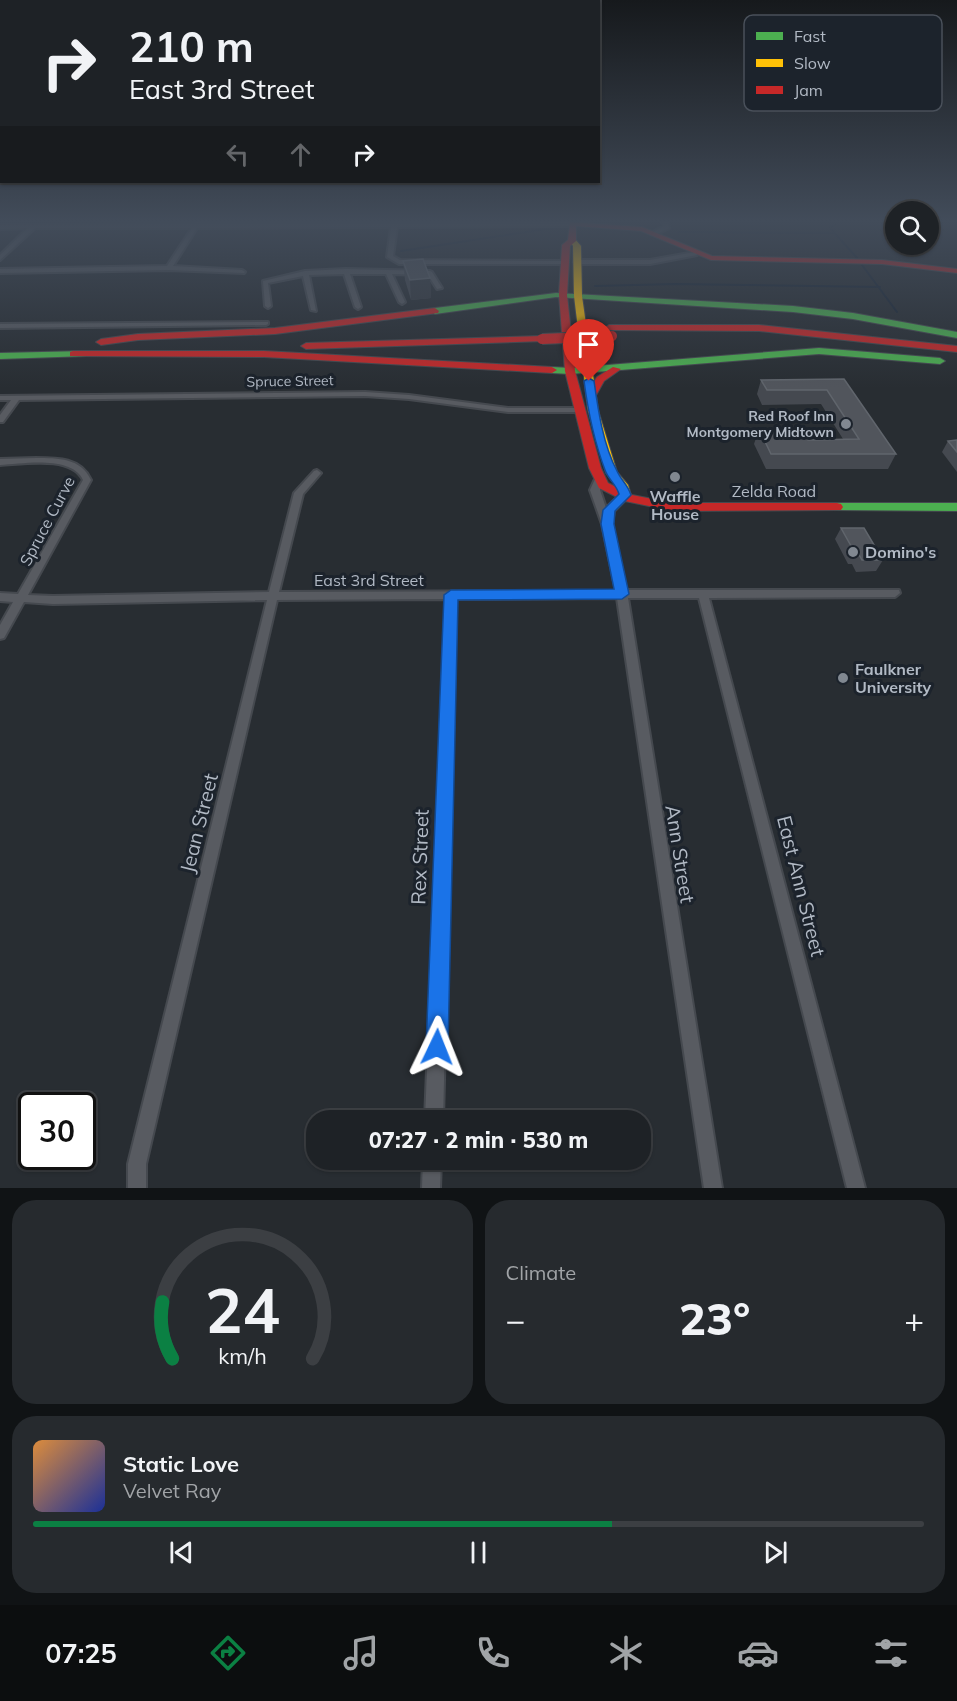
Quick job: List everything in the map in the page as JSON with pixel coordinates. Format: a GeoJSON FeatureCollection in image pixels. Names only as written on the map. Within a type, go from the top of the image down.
{"type":"FeatureCollection","features":[{"type":"Feature","properties":{"kind":"main road","name":"Ann Street"},"geometry":{"type":"LineString","coordinates":[[570,280],[563,295],[570,370],[599,479]]}},
{"type":"Feature","properties":{"kind":"main road","name":"Ann Street"},"geometry":{"type":"LineString","coordinates":[[570,280],[578,296],[597,428],[612,473],[622,484],[625,495]]}},
{"type":"Feature","properties":{"kind":"main road"},"geometry":{"type":"LineString","coordinates":[[532,298],[545,294],[570,280],[588,291],[614,298]]}},
{"type":"Feature","properties":{"kind":"main road"},"geometry":{"type":"LineString","coordinates":[[101,342],[138,337],[275,331],[563,295],[793,309],[853,316],[957,335]]}},
{"type":"Feature","properties":{"kind":"main road"},"geometry":{"type":"LineString","coordinates":[[0,346],[759,328],[957,349]]}},
{"type":"Feature","properties":{"kind":"main road"},"geometry":{"type":"LineString","coordinates":[[610,332],[790,341],[957,364]]}},
{"type":"Feature","properties":{"kind":"main road"},"geometry":{"type":"LineString","coordinates":[[0,356],[542,334]]}},
{"type":"Feature","properties":{"kind":"main road"},"geometry":{"type":"LineString","coordinates":[[73,354],[264,354],[570,370],[819,351],[940,361]]}},
{"type":"Feature","properties":{"kind":"main road"},"geometry":{"type":"LineString","coordinates":[[591,395],[607,374],[625,367]]}},
{"type":"Feature","properties":{"kind":"main road","name":"Zelda Road"},"geometry":{"type":"LineString","coordinates":[[599,479],[612,492],[655,504],[682,508],[957,507]]}},
{"type":"Feature","properties":{"kind":"street"},"geometry":{"type":"LineString","coordinates":[[268,306],[265,282],[285,277]]}},
{"type":"Feature","properties":{"kind":"street"},"geometry":{"type":"LineString","coordinates":[[306,277],[314,310]]}},
{"type":"Feature","properties":{"kind":"street"},"geometry":{"type":"LineString","coordinates":[[348,277],[358,307]]}},
{"type":"Feature","properties":{"kind":"street"},"geometry":{"type":"LineString","coordinates":[[391,277],[402,302]]}},
{"type":"Feature","properties":{"kind":"street"},"geometry":{"type":"LineString","coordinates":[[433,277],[439,288]]}},
{"type":"Feature","properties":{"kind":"street"},"geometry":{"type":"LineString","coordinates":[[251,323],[254,314]]}},
{"type":"Feature","properties":{"kind":"street"},"geometry":{"type":"LineString","coordinates":[[0,326],[266,323]]}},
{"type":"Feature","properties":{"kind":"street","name":"Spruce Street"},"geometry":{"type":"LineString","coordinates":[[0,398],[365,394],[410,397],[496,410],[579,410]]}},
{"type":"Feature","properties":{"kind":"street"},"geometry":{"type":"LineString","coordinates":[[0,420],[17,398]]}},
{"type":"Feature","properties":{"kind":"street","name":"Spruce Curve"},"geometry":{"type":"LineString","coordinates":[[0,462],[64,462],[78,466],[87,476],[86,486],[0,635]]}},
{"type":"Feature","properties":{"kind":"street","name":"Jean Street"},"geometry":{"type":"LineString","coordinates":[[137,1188],[137,1164],[299,493],[317,472]]}},
{"type":"Feature","properties":{"kind":"street","name":"Ann Street"},"geometry":{"type":"LineString","coordinates":[[599,479],[595,490],[608,525],[622,594],[713,1188]]}},
{"type":"Feature","properties":{"kind":"street"},"geometry":{"type":"LineString","coordinates":[[608,525],[609,510],[625,495]]}},
{"type":"Feature","properties":{"kind":"street","name":"East 3rd Street"},"geometry":{"type":"LineString","coordinates":[[22,598],[895,593]]}},
{"type":"Feature","properties":{"kind":"street","name":"East Ann Street"},"geometry":{"type":"LineString","coordinates":[[703,594],[856,1188]]}},
{"type":"Feature","properties":{"kind":"street","name":"Rex Street"},"geometry":{"type":"LineString","coordinates":[[434,1110],[451,595]]}},
{"type":"Feature","properties":{"kind":"street"},"geometry":{"type":"LineString","coordinates":[[0,597],[22,598]]}},
{"type":"Feature","properties":{"kind":"street"},"geometry":{"type":"LineString","coordinates":[[431,1188],[432,1170]]}},
{"type":"Feature","properties":{"kind":"building"},"geometry":{"type":"Polygon","coordinates":[[[409,277],[430,278],[410,280],[409,277]]]}},
{"type":"Feature","properties":{"kind":"building"},"geometry":{"type":"Polygon","coordinates":[[[844,379],[896,454],[771,454],[759,429],[802,429],[808,440],[859,439],[827,390],[767,390],[761,380],[844,379]]]}},
{"type":"Feature","properties":{"kind":"building"},"geometry":{"type":"Polygon","coordinates":[[[957,440],[957,452],[948,441],[957,440]]]}},
{"type":"Feature","properties":{"kind":"building"},"geometry":{"type":"Polygon","coordinates":[[[841,528],[864,528],[883,560],[862,560],[858,553],[855,553],[841,528]]]}},
{"type":"Feature","properties":{"kind":"waterway"},"geometry":{"type":"LineString","coordinates":[[871,277],[878,287]]}},
{"type":"Feature","properties":{"kind":"waterway"},"geometry":{"type":"LineString","coordinates":[[595,286],[675,284],[878,287]]}},
{"type":"Feature","properties":{"kind":"waterway"},"geometry":{"type":"LineString","coordinates":[[878,287],[897,312]]}},
{"type":"Feature","properties":{"kind":"traffic: fast"},"geometry":{"type":"LineString","coordinates":[[435,311],[556,295],[793,309],[853,316],[957,335]]}},
{"type":"Feature","properties":{"kind":"traffic: fast"},"geometry":{"type":"LineString","coordinates":[[552,370],[570,371],[819,351],[940,361]]}},
{"type":"Feature","properties":{"kind":"traffic: fast"},"geometry":{"type":"LineString","coordinates":[[0,356],[84,354]]}},
{"type":"Feature","properties":{"kind":"traffic: fast"},"geometry":{"type":"LineString","coordinates":[[837,507],[957,507]]}},
{"type":"Feature","properties":{"kind":"traffic: slow"},"geometry":{"type":"LineString","coordinates":[[578,277],[593,410],[612,473],[622,485],[625,495]]}},
{"type":"Feature","properties":{"kind":"traffic: jam"},"geometry":{"type":"LineString","coordinates":[[564,277],[563,295],[570,371],[595,468],[603,485],[629,498],[673,507],[837,507]]}},
{"type":"Feature","properties":{"kind":"traffic: jam"},"geometry":{"type":"LineString","coordinates":[[101,342],[138,337],[275,331],[435,311]]}},
{"type":"Feature","properties":{"kind":"traffic: jam"},"geometry":{"type":"LineString","coordinates":[[609,328],[759,328],[957,349]]}},
{"type":"Feature","properties":{"kind":"traffic: jam"},"geometry":{"type":"LineString","coordinates":[[542,339],[612,336]]}},
{"type":"Feature","properties":{"kind":"traffic: jam"},"geometry":{"type":"LineString","coordinates":[[306,346],[542,339]]}},
{"type":"Feature","properties":{"kind":"traffic: jam"},"geometry":{"type":"LineString","coordinates":[[73,354],[264,354],[552,370]]}},
{"type":"Feature","properties":{"kind":"traffic: jam"},"geometry":{"type":"LineString","coordinates":[[591,395],[600,379],[616,369]]}},
{"type":"Feature","properties":{"kind":"place","name":"Red Roof Inn Montgomery Midtown"},"geometry":{"type":"Point","coordinates":[846,424]}},
{"type":"Feature","properties":{"kind":"place","name":"Waffle House"},"geometry":{"type":"Point","coordinates":[675,477]}},
{"type":"Feature","properties":{"kind":"place","name":"Domino's"},"geometry":{"type":"Point","coordinates":[853,552]}},
{"type":"Feature","properties":{"kind":"place","name":"Faulkner University"},"geometry":{"type":"Point","coordinates":[843,678]}},
{"type":"Feature","properties":{"kind":"route"},"geometry":{"type":"LineString","coordinates":[[437,1047],[451,595],[622,594],[608,524],[609,510],[625,495],[622,484],[612,473],[597,428],[589,381]]}}]}
